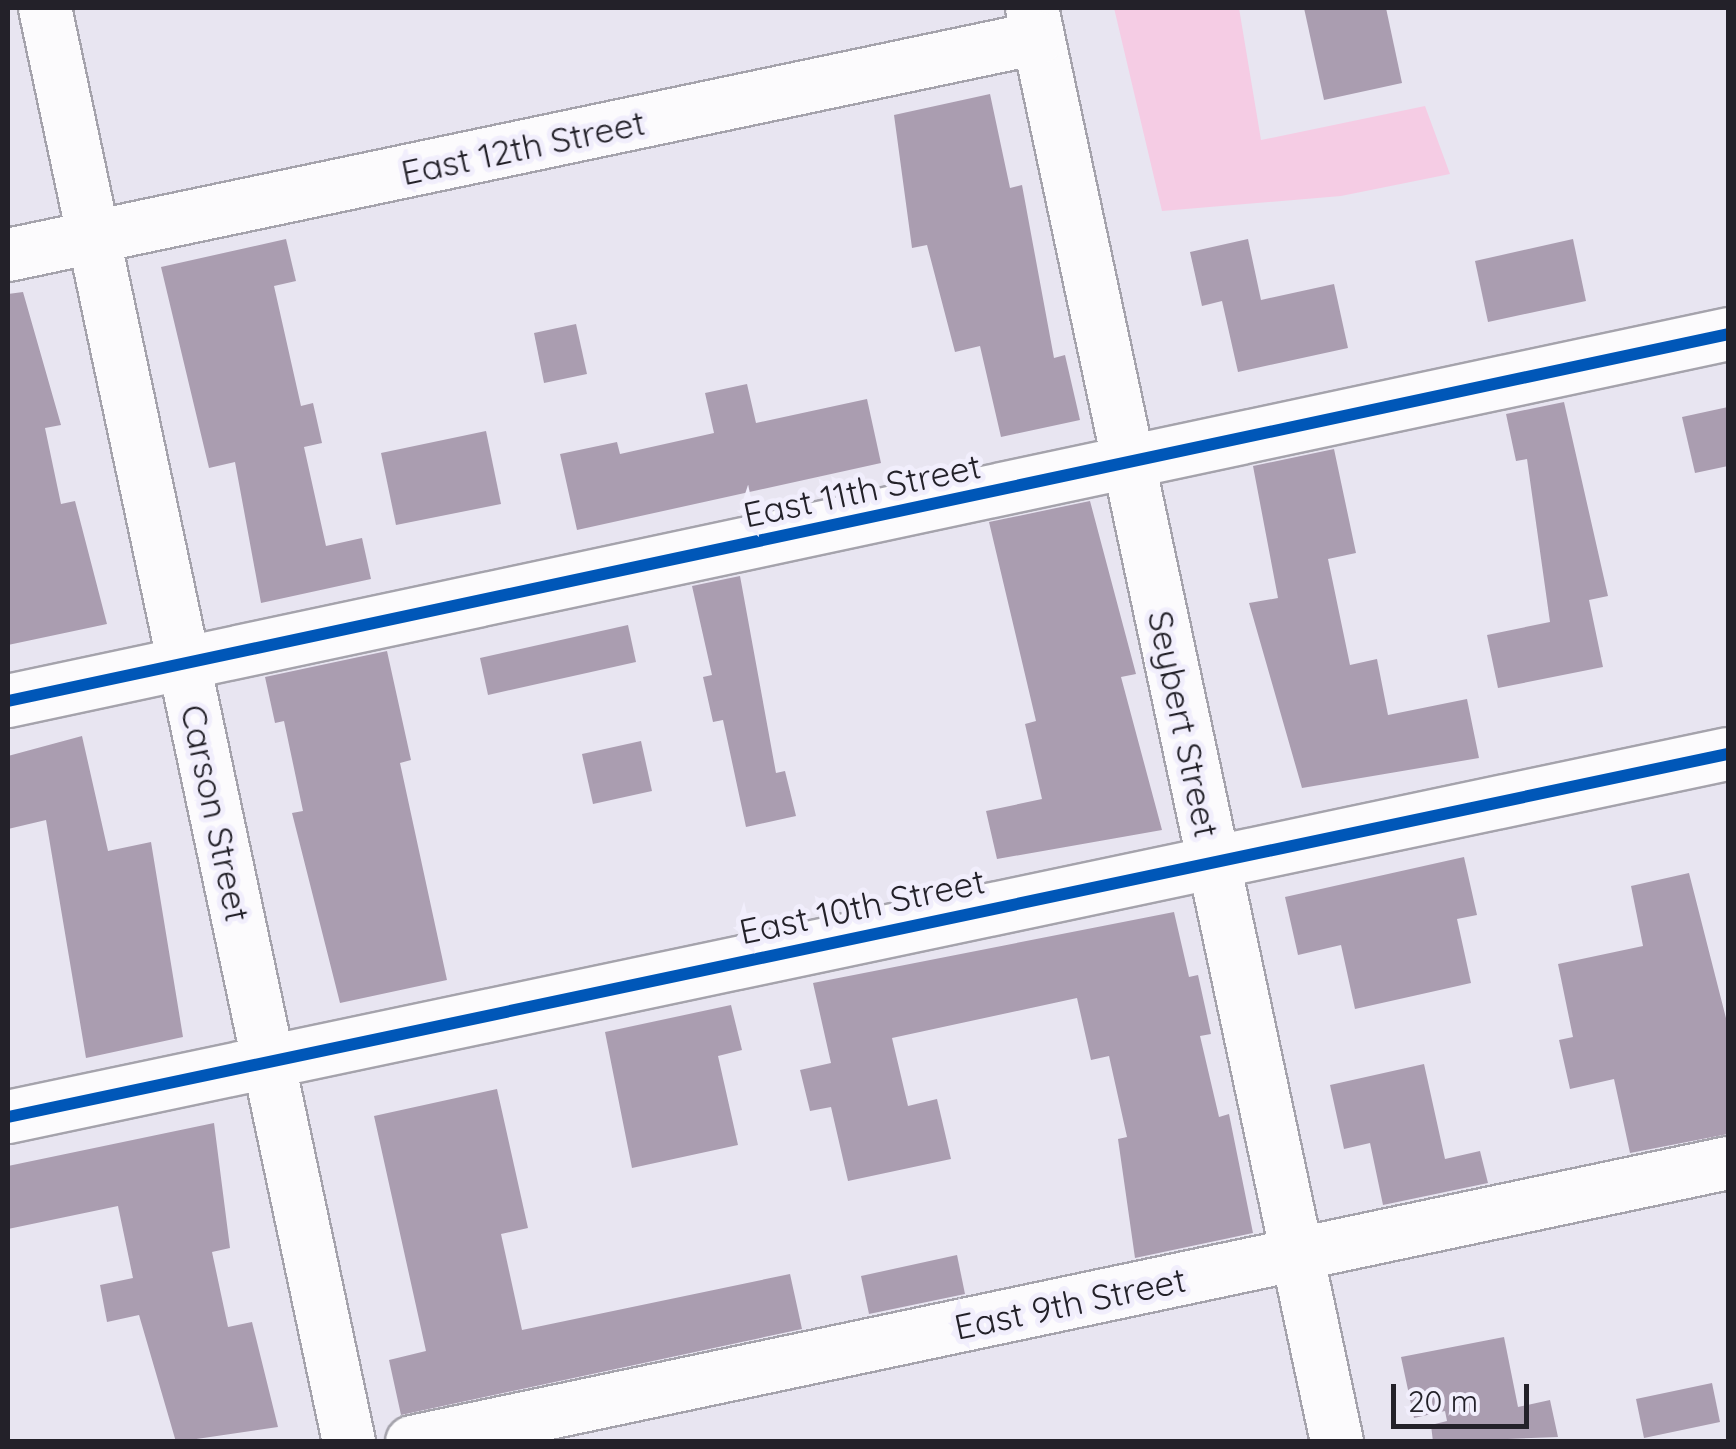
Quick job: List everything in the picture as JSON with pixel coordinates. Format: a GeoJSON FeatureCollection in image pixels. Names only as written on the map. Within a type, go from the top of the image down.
{"type":"FeatureCollection","features":[{"type":"Feature","properties":{"kind":"street","name":"Carson Street"},"geometry":{"type":"LineString","coordinates":[[45,8],[349,1442]]}},
{"type":"Feature","properties":{"kind":"street","name":"East 12th Street"},"geometry":{"type":"LineString","coordinates":[[8,255],[1035,23]]}},
{"type":"Feature","properties":{"kind":"street","name":"Seybert Street"},"geometry":{"type":"LineString","coordinates":[[1035,23],[1336,1442]]}},
{"type":"Feature","properties":{"kind":"street","name":"East 11th Street"},"geometry":{"type":"LineString","coordinates":[[8,701],[1728,334]]}},
{"type":"Feature","properties":{"kind":"street","name":"East 10th Street"},"geometry":{"type":"LineString","coordinates":[[8,1117],[1728,754]]}},
{"type":"Feature","properties":{"kind":"street","name":"East 9th Street"},"geometry":{"type":"LineString","coordinates":[[412,1442],[1728,1164]]}},
{"type":"Feature","properties":{"kind":"shaded area"},"geometry":{"type":"Polygon","coordinates":[[[1114,8],[1239,8],[1261,140],[1425,106],[1450,174],[1341,196],[1162,211],[1114,8]]]}},
{"type":"Feature","properties":{"kind":"building"},"geometry":{"type":"Polygon","coordinates":[[[1304,8],[1386,8],[1402,83],[1324,100],[1304,8]]]}},
{"type":"Feature","properties":{"kind":"building"},"geometry":{"type":"Polygon","coordinates":[[[990,94],[1010,188],[1022,185],[1054,358],[1065,355],[1080,420],[1001,437],[980,346],[955,352],[927,245],[912,248],[894,115],[990,94]]]}},
{"type":"Feature","properties":{"kind":"building"},"geometry":{"type":"Polygon","coordinates":[[[286,239],[296,281],[274,286],[301,406],[313,403],[322,443],[304,447],[326,546],[362,538],[371,579],[261,603],[235,462],[209,468],[161,267],[286,239]]]}},
{"type":"Feature","properties":{"kind":"building"},"geometry":{"type":"Polygon","coordinates":[[[1248,239],[1261,300],[1334,284],[1348,348],[1238,372],[1222,301],[1202,306],[1190,252],[1248,239]]]}},
{"type":"Feature","properties":{"kind":"building"},"geometry":{"type":"Polygon","coordinates":[[[1573,239],[1586,301],[1488,322],[1475,261],[1573,239]]]}},
{"type":"Feature","properties":{"kind":"building"},"geometry":{"type":"Polygon","coordinates":[[[23,292],[61,425],[45,428],[61,504],[75,501],[107,624],[8,645],[8,294],[23,292]]]}},
{"type":"Feature","properties":{"kind":"building"},"geometry":{"type":"Polygon","coordinates":[[[576,324],[587,374],[544,383],[534,333],[576,324]]]}},
{"type":"Feature","properties":{"kind":"building"},"geometry":{"type":"Polygon","coordinates":[[[747,384],[756,423],[867,399],[881,463],[577,530],[560,454],[617,442],[620,454],[714,433],[705,393],[747,384]]]}},
{"type":"Feature","properties":{"kind":"building"},"geometry":{"type":"Polygon","coordinates":[[[1564,402],[1608,596],[1589,600],[1603,667],[1498,688],[1487,635],[1550,622],[1527,459],[1516,461],[1506,414],[1564,402]]]}},
{"type":"Feature","properties":{"kind":"building"},"geometry":{"type":"Polygon","coordinates":[[[1728,407],[1728,466],[1695,473],[1682,417],[1728,407]]]}},
{"type":"Feature","properties":{"kind":"building"},"geometry":{"type":"Polygon","coordinates":[[[486,431],[501,504],[396,525],[381,453],[486,431]]]}},
{"type":"Feature","properties":{"kind":"building"},"geometry":{"type":"Polygon","coordinates":[[[1334,449],[1356,553],[1328,559],[1350,665],[1377,659],[1388,715],[1467,699],[1479,758],[1302,788],[1249,603],[1278,598],[1253,466],[1334,449]]]}},
{"type":"Feature","properties":{"kind":"building"},"geometry":{"type":"Polygon","coordinates":[[[1090,501],[1136,674],[1121,677],[1162,830],[997,859],[986,811],[1042,799],[1025,724],[1036,721],[989,522],[1090,501]]]}},
{"type":"Feature","properties":{"kind":"building"},"geometry":{"type":"Polygon","coordinates":[[[740,576],[776,773],[785,771],[796,816],[746,827],[723,720],[713,722],[703,677],[712,675],[692,586],[740,576]]]}},
{"type":"Feature","properties":{"kind":"building"},"geometry":{"type":"Polygon","coordinates":[[[628,625],[636,662],[488,695],[480,658],[628,625]]]}},
{"type":"Feature","properties":{"kind":"building"},"geometry":{"type":"Polygon","coordinates":[[[387,651],[411,760],[400,763],[447,980],[340,1003],[292,813],[303,811],[284,721],[275,723],[265,677],[387,651]]]}},
{"type":"Feature","properties":{"kind":"building"},"geometry":{"type":"Polygon","coordinates":[[[82,736],[108,851],[151,842],[183,1037],[86,1058],[46,820],[8,829],[8,756],[82,736]]]}},
{"type":"Feature","properties":{"kind":"building"},"geometry":{"type":"Polygon","coordinates":[[[641,741],[652,791],[593,804],[582,754],[641,741]]]}},
{"type":"Feature","properties":{"kind":"building"},"geometry":{"type":"Polygon","coordinates":[[[1464,857],[1477,915],[1457,919],[1471,983],[1355,1009],[1341,945],[1298,955],[1285,897],[1464,857]]]}},
{"type":"Feature","properties":{"kind":"building"},"geometry":{"type":"Polygon","coordinates":[[[1689,873],[1728,1026],[1728,1134],[1630,1153],[1614,1079],[1570,1089],[1559,1040],[1573,1037],[1558,964],[1643,946],[1631,886],[1689,873]]]}},
{"type":"Feature","properties":{"kind":"building"},"geometry":{"type":"Polygon","coordinates":[[[1174,912],[1189,977],[1198,975],[1211,1034],[1200,1036],[1219,1117],[1229,1114],[1253,1233],[1135,1258],[1118,1139],[1127,1137],[1109,1056],[1091,1060],[1077,998],[892,1038],[908,1106],[937,1099],[951,1159],[848,1181],[831,1107],[810,1111],[800,1070],[831,1063],[813,983],[1174,912]]]}},
{"type":"Feature","properties":{"kind":"building"},"geometry":{"type":"Polygon","coordinates":[[[731,1005],[742,1050],[718,1056],[738,1145],[632,1168],[605,1032],[731,1005]]]}},
{"type":"Feature","properties":{"kind":"building"},"geometry":{"type":"Polygon","coordinates":[[[1424,1064],[1445,1159],[1480,1151],[1488,1183],[1383,1205],[1370,1143],[1344,1149],[1330,1085],[1424,1064]]]}},
{"type":"Feature","properties":{"kind":"building"},"geometry":{"type":"Polygon","coordinates":[[[497,1089],[528,1228],[501,1234],[522,1330],[790,1274],[802,1329],[401,1415],[389,1360],[426,1351],[374,1116],[497,1089]]]}},
{"type":"Feature","properties":{"kind":"building"},"geometry":{"type":"Polygon","coordinates":[[[214,1123],[230,1248],[212,1252],[228,1327],[252,1322],[278,1427],[176,1442],[139,1315],[107,1322],[100,1285],[133,1278],[118,1206],[8,1229],[8,1166],[214,1123]]]}},
{"type":"Feature","properties":{"kind":"building"},"geometry":{"type":"Polygon","coordinates":[[[957,1255],[965,1294],[869,1314],[861,1276],[957,1255]]]}},
{"type":"Feature","properties":{"kind":"building"},"geometry":{"type":"Polygon","coordinates":[[[1504,1337],[1518,1407],[1550,1400],[1558,1437],[1433,1442],[1431,1425],[1447,1421],[1445,1411],[1414,1418],[1401,1357],[1504,1337]]]}},
{"type":"Feature","properties":{"kind":"building"},"geometry":{"type":"Polygon","coordinates":[[[1712,1383],[1720,1422],[1644,1438],[1636,1399],[1712,1383]]]}},
{"type":"Feature","properties":{"kind":"cycle path"},"geometry":{"type":"LineString","coordinates":[[8,701],[1728,334]]}},
{"type":"Feature","properties":{"kind":"cycle path"},"geometry":{"type":"LineString","coordinates":[[8,1117],[1728,754]]}}]}
